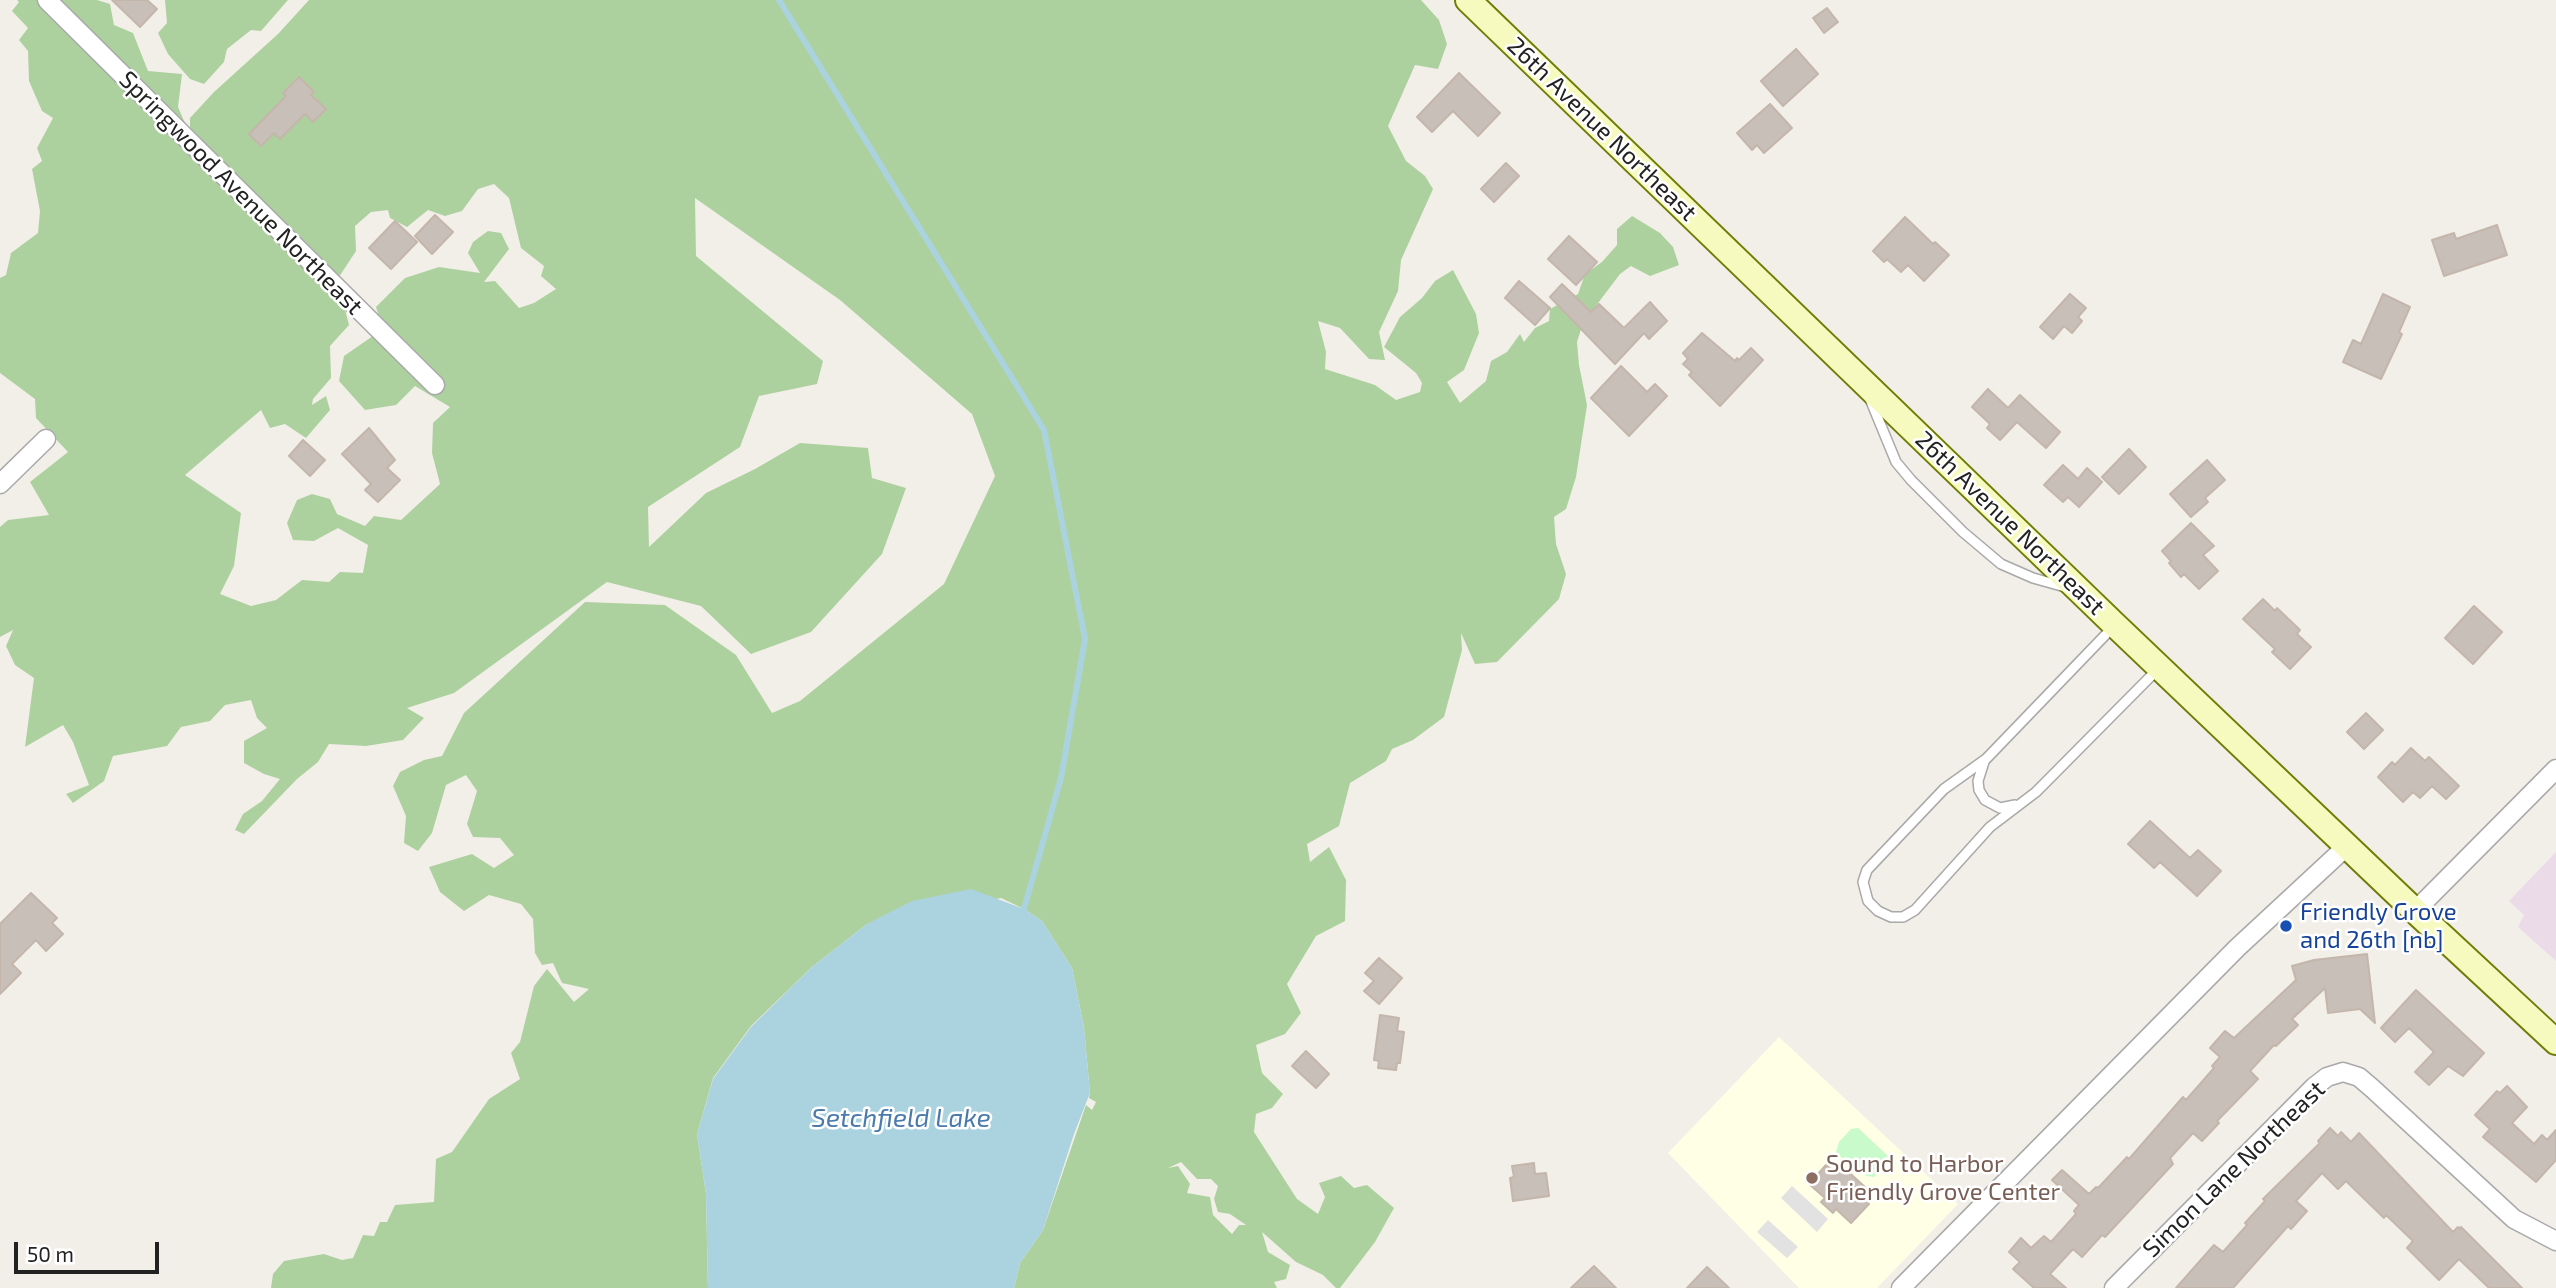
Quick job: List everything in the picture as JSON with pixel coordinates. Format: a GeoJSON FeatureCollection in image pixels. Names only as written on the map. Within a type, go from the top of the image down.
{"type":"FeatureCollection","features":[{"type":"Feature","properties":{"kind":"street","name":"Springwood Avenue Northeast"},"geometry":{"type":"LineString","coordinates":[[47,0],[435,385]]}},
{"type":"Feature","properties":{"kind":"street","name":"26th Avenue Northeast"},"geometry":{"type":"LineString","coordinates":[[1468,0],[2115,625],[2556,1042]]}},
{"type":"Feature","properties":{"kind":"street"},"geometry":{"type":"LineString","coordinates":[[0,484],[46,439]]}},
{"type":"Feature","properties":{"kind":"street"},"geometry":{"type":"LineString","coordinates":[[2415,911],[2556,769]]}},
{"type":"Feature","properties":{"kind":"street"},"geometry":{"type":"LineString","coordinates":[[1901,1288],[2237,948],[2347,846]]}},
{"type":"Feature","properties":{"kind":"street","name":"Simon Lane Northeast"},"geometry":{"type":"LineString","coordinates":[[2114,1288],[2314,1087],[2327,1077],[2343,1072],[2359,1077],[2373,1089],[2514,1219],[2556,1241]]}},
{"type":"Feature","properties":{"kind":"lane"},"geometry":{"type":"LineString","coordinates":[[1863,381],[1896,462],[1963,532],[2001,564],[2033,578],[2083,593]]}},
{"type":"Feature","properties":{"kind":"lane"},"geometry":{"type":"LineString","coordinates":[[2115,625],[1986,759],[1944,789],[1867,870],[1863,882],[1868,901],[1878,911],[1891,917],[1903,917],[1915,909],[1990,827],[2036,792],[2160,667]]}},
{"type":"Feature","properties":{"kind":"lane"},"geometry":{"type":"LineString","coordinates":[[1986,759],[1978,781],[1985,800],[2000,808],[2009,808],[2020,803]]}},
{"type":"Feature","properties":{"kind":"shaded area"},"geometry":{"type":"Polygon","coordinates":[[[2556,852],[2556,961],[2518,927],[2524,915],[2509,901],[2556,852]]]}},
{"type":"Feature","properties":{"kind":"shaded area","name":"Sound to Harbor Friendly Grove Center"},"geometry":{"type":"Polygon","coordinates":[[[1779,1037],[1958,1204],[1877,1288],[1799,1288],[1668,1153],[1779,1037]]]}},
{"type":"Feature","properties":{"kind":"shaded area"},"geometry":{"type":"Polygon","coordinates":[[[1792,1186],[1828,1219],[1817,1232],[1781,1198],[1792,1186]]]}},
{"type":"Feature","properties":{"kind":"shaded area"},"geometry":{"type":"Polygon","coordinates":[[[1768,1220],[1798,1247],[1787,1258],[1757,1232],[1768,1220]]]}},
{"type":"Feature","properties":{"kind":"green space"},"geometry":{"type":"Polygon","coordinates":[[[17,0],[97,0],[110,4],[114,25],[133,33],[148,71],[182,74],[178,107],[191,137],[344,306],[349,325],[330,346],[331,378],[313,399],[312,405],[326,396],[330,410],[306,438],[285,424],[270,428],[261,410],[185,475],[241,513],[234,566],[220,594],[251,606],[276,600],[302,580],[329,582],[340,572],[363,573],[368,545],[338,528],[314,541],[293,540],[287,523],[297,500],[312,494],[330,499],[337,514],[365,526],[374,516],[401,520],[440,484],[432,453],[433,423],[450,407],[415,386],[396,405],[365,410],[339,381],[344,356],[383,329],[376,307],[405,278],[439,267],[480,273],[468,253],[473,242],[488,231],[501,233],[509,249],[484,282],[495,281],[519,308],[534,303],[556,289],[541,276],[544,266],[521,248],[509,198],[494,184],[478,189],[462,211],[445,216],[428,210],[407,227],[390,218],[388,210],[371,212],[355,226],[356,251],[337,280],[190,128],[190,118],[214,92],[278,34],[309,0],[1421,0],[1439,20],[1447,44],[1438,69],[1415,65],[1388,126],[1406,161],[1425,176],[1433,189],[1401,260],[1398,291],[1379,332],[1385,360],[1369,359],[1340,328],[1318,321],[1326,352],[1325,369],[1375,385],[1396,400],[1420,392],[1422,383],[1416,373],[1384,347],[1400,317],[1422,298],[1435,281],[1453,270],[1476,314],[1479,333],[1464,370],[1447,382],[1460,403],[1486,381],[1491,361],[1507,352],[1520,334],[1524,342],[1535,328],[1549,321],[1550,309],[1578,294],[1585,274],[1602,262],[1617,245],[1617,229],[1632,216],[1660,233],[1673,247],[1679,265],[1650,276],[1631,266],[1620,274],[1583,323],[1577,342],[1587,405],[1576,477],[1566,509],[1554,517],[1556,544],[1566,574],[1559,599],[1497,662],[1475,664],[1461,633],[1462,650],[1444,717],[1413,740],[1392,749],[1386,761],[1350,783],[1339,826],[1307,844],[1310,862],[1329,847],[1346,880],[1345,921],[1316,936],[1287,984],[1301,1013],[1285,1034],[1256,1045],[1262,1073],[1283,1094],[1272,1108],[1256,1114],[1254,1132],[1297,1199],[1318,1214],[1325,1197],[1319,1183],[1341,1176],[1354,1188],[1367,1185],[1394,1208],[1375,1242],[1340,1288],[1336,1288],[1323,1275],[1296,1262],[1262,1232],[1268,1252],[1290,1265],[1286,1279],[1274,1282],[1277,1288],[1014,1288],[1020,1263],[1043,1230],[1086,1105],[1092,1110],[1096,1102],[1089,1098],[1084,1028],[1072,968],[1042,921],[1001,898],[867,924],[812,967],[751,1026],[713,1078],[697,1134],[706,1194],[708,1288],[271,1288],[273,1274],[284,1261],[324,1254],[342,1260],[353,1258],[363,1235],[374,1236],[380,1222],[387,1222],[395,1205],[434,1202],[436,1159],[452,1152],[489,1099],[520,1079],[511,1053],[520,1042],[534,986],[547,969],[574,1002],[589,989],[562,983],[553,963],[542,965],[535,953],[533,919],[521,904],[489,895],[464,911],[440,892],[429,867],[472,854],[494,868],[514,855],[500,838],[473,837],[467,824],[477,791],[466,775],[446,785],[432,833],[418,851],[404,843],[406,816],[393,786],[400,772],[424,760],[442,756],[464,713],[585,602],[665,605],[736,655],[772,713],[800,701],[944,584],[995,476],[972,414],[840,300],[695,198],[696,256],[823,361],[817,384],[759,396],[740,447],[648,507],[649,547],[706,493],[800,443],[868,448],[872,478],[906,488],[882,554],[811,632],[751,654],[701,606],[607,582],[454,693],[407,708],[424,718],[403,740],[366,746],[329,744],[318,762],[297,779],[244,834],[235,830],[243,814],[262,801],[280,779],[244,763],[244,741],[267,728],[257,718],[251,700],[225,705],[210,721],[181,727],[167,746],[113,756],[104,781],[73,803],[66,794],[89,785],[73,742],[63,725],[25,747],[34,678],[15,665],[6,646],[13,630],[0,637],[0,527],[8,520],[49,515],[30,482],[68,452],[36,418],[35,399],[0,373],[0,278],[6,275],[11,253],[38,233],[40,211],[32,169],[42,161],[37,148],[53,118],[42,111],[29,81],[28,51],[19,40],[28,28],[12,11],[19,2],[17,0]],[[1181,1162],[1168,1168],[1178,1166],[1190,1184],[1187,1193],[1210,1197],[1213,1215],[1232,1234],[1239,1225],[1246,1225],[1230,1214],[1218,1212],[1214,1199],[1218,1186],[1211,1179],[1197,1179],[1181,1162]]]}},
{"type":"Feature","properties":{"kind":"green space"},"geometry":{"type":"Polygon","coordinates":[[[165,0],[288,0],[261,31],[251,30],[227,49],[224,62],[204,84],[190,79],[168,54],[158,33],[167,23],[165,0]]]}},
{"type":"Feature","properties":{"kind":"green space"},"geometry":{"type":"Polygon","coordinates":[[[1858,1128],[1887,1155],[1888,1162],[1874,1177],[1867,1176],[1859,1169],[1856,1172],[1836,1152],[1839,1142],[1851,1129],[1858,1128]]]}},
{"type":"Feature","properties":{"kind":"water","name":"Setchfield Lake"},"geometry":{"type":"Polygon","coordinates":[[[971,889],[1024,909],[1042,921],[1072,968],[1084,1028],[1090,1093],[1043,1230],[1020,1263],[1014,1288],[708,1288],[706,1194],[697,1134],[713,1079],[751,1027],[812,967],[867,924],[912,901],[971,889]]]}},
{"type":"Feature","properties":{"kind":"building"},"geometry":{"type":"Polygon","coordinates":[[[112,0],[147,0],[157,9],[140,27],[112,0]]]}},
{"type":"Feature","properties":{"kind":"building"},"geometry":{"type":"Polygon","coordinates":[[[1827,8],[1838,22],[1824,33],[1813,18],[1827,8]]]}},
{"type":"Feature","properties":{"kind":"building"},"geometry":{"type":"Polygon","coordinates":[[[1796,49],[1818,74],[1783,106],[1761,81],[1796,49]]]}},
{"type":"Feature","properties":{"kind":"building"},"geometry":{"type":"Polygon","coordinates":[[[1459,73],[1500,113],[1478,136],[1453,111],[1432,132],[1417,117],[1459,73]]]}},
{"type":"Feature","properties":{"kind":"building"},"geometry":{"type":"Polygon","coordinates":[[[299,77],[314,92],[311,95],[326,109],[313,122],[305,114],[280,139],[274,133],[261,146],[249,134],[286,96],[283,93],[299,77]]]}},
{"type":"Feature","properties":{"kind":"building"},"geometry":{"type":"Polygon","coordinates":[[[1770,104],[1792,128],[1764,153],[1757,145],[1752,150],[1737,133],[1770,104]]]}},
{"type":"Feature","properties":{"kind":"building"},"geometry":{"type":"Polygon","coordinates":[[[1506,163],[1519,176],[1494,202],[1481,189],[1506,163]]]}},
{"type":"Feature","properties":{"kind":"building"},"geometry":{"type":"Polygon","coordinates":[[[435,215],[453,232],[432,254],[415,236],[435,215]]]}},
{"type":"Feature","properties":{"kind":"building"},"geometry":{"type":"Polygon","coordinates":[[[1905,217],[1933,244],[1935,242],[1949,255],[1924,281],[1908,265],[1901,272],[1887,259],[1884,262],[1873,251],[1905,217]]]}},
{"type":"Feature","properties":{"kind":"building"},"geometry":{"type":"Polygon","coordinates":[[[395,221],[417,242],[391,269],[369,248],[395,221]]]}},
{"type":"Feature","properties":{"kind":"building"},"geometry":{"type":"Polygon","coordinates":[[[2497,225],[2507,255],[2444,276],[2432,240],[2454,233],[2456,239],[2497,225]]]}},
{"type":"Feature","properties":{"kind":"building"},"geometry":{"type":"Polygon","coordinates":[[[1569,236],[1597,262],[1576,285],[1548,259],[1569,236]]]}},
{"type":"Feature","properties":{"kind":"building"},"geometry":{"type":"Polygon","coordinates":[[[1519,281],[1550,308],[1535,325],[1505,298],[1519,281]]]}},
{"type":"Feature","properties":{"kind":"building"},"geometry":{"type":"Polygon","coordinates":[[[1562,284],[1591,312],[1599,304],[1624,328],[1650,302],[1667,321],[1649,339],[1644,333],[1615,364],[1550,297],[1562,284]]]}},
{"type":"Feature","properties":{"kind":"building"},"geometry":{"type":"Polygon","coordinates":[[[2070,294],[2086,308],[2078,317],[2082,321],[2072,333],[2064,326],[2053,339],[2040,327],[2070,294]]]}},
{"type":"Feature","properties":{"kind":"building"},"geometry":{"type":"Polygon","coordinates":[[[2383,294],[2410,307],[2399,332],[2402,334],[2381,379],[2343,362],[2353,340],[2361,344],[2383,294]]]}},
{"type":"Feature","properties":{"kind":"building"},"geometry":{"type":"Polygon","coordinates":[[[1702,333],[1735,361],[1751,348],[1763,360],[1720,406],[1689,375],[1692,372],[1683,364],[1688,359],[1683,353],[1702,333]]]}},
{"type":"Feature","properties":{"kind":"building"},"geometry":{"type":"Polygon","coordinates":[[[1621,366],[1647,392],[1655,384],[1667,396],[1629,436],[1591,398],[1621,366]]]}},
{"type":"Feature","properties":{"kind":"building"},"geometry":{"type":"Polygon","coordinates":[[[1988,389],[2008,408],[2020,395],[2060,432],[2046,448],[2017,422],[2000,440],[1987,428],[1990,424],[1972,407],[1988,389]]]}},
{"type":"Feature","properties":{"kind":"building"},"geometry":{"type":"Polygon","coordinates":[[[369,428],[395,460],[387,468],[400,480],[378,502],[365,490],[371,484],[342,454],[369,428]]]}},
{"type":"Feature","properties":{"kind":"building"},"geometry":{"type":"Polygon","coordinates":[[[303,440],[325,460],[310,476],[289,456],[303,440]]]}},
{"type":"Feature","properties":{"kind":"building"},"geometry":{"type":"Polygon","coordinates":[[[2129,449],[2146,467],[2119,494],[2102,477],[2129,449]]]}},
{"type":"Feature","properties":{"kind":"building"},"geometry":{"type":"Polygon","coordinates":[[[2207,460],[2225,480],[2205,498],[2208,502],[2191,517],[2170,494],[2207,460]]]}},
{"type":"Feature","properties":{"kind":"building"},"geometry":{"type":"Polygon","coordinates":[[[2063,465],[2078,479],[2087,468],[2102,482],[2079,507],[2068,497],[2063,502],[2044,485],[2063,465]]]}},
{"type":"Feature","properties":{"kind":"building"},"geometry":{"type":"Polygon","coordinates":[[[2191,523],[2214,546],[2203,555],[2218,571],[2199,589],[2184,574],[2181,577],[2162,551],[2191,523]]]}},
{"type":"Feature","properties":{"kind":"building"},"geometry":{"type":"Polygon","coordinates":[[[2263,599],[2300,630],[2297,634],[2311,647],[2290,669],[2272,652],[2275,649],[2243,619],[2263,599]]]}},
{"type":"Feature","properties":{"kind":"building"},"geometry":{"type":"Polygon","coordinates":[[[2474,606],[2502,632],[2473,664],[2445,638],[2474,606]]]}},
{"type":"Feature","properties":{"kind":"building"},"geometry":{"type":"Polygon","coordinates":[[[2366,713],[2383,730],[2364,749],[2347,732],[2366,713]]]}},
{"type":"Feature","properties":{"kind":"building"},"geometry":{"type":"Polygon","coordinates":[[[2411,748],[2425,761],[2429,757],[2459,786],[2446,799],[2432,786],[2420,798],[2413,792],[2403,802],[2378,777],[2392,762],[2395,765],[2411,748]]]}},
{"type":"Feature","properties":{"kind":"building"},"geometry":{"type":"Polygon","coordinates":[[[2150,821],[2190,858],[2198,850],[2221,871],[2197,896],[2160,862],[2154,868],[2128,844],[2150,821]]]}},
{"type":"Feature","properties":{"kind":"building"},"geometry":{"type":"Polygon","coordinates":[[[31,893],[57,918],[52,923],[63,934],[46,951],[36,940],[12,964],[21,973],[0,994],[0,924],[31,893]]]}},
{"type":"Feature","properties":{"kind":"building"},"geometry":{"type":"Polygon","coordinates":[[[2367,954],[2375,1023],[2360,1009],[2328,1013],[2325,988],[2292,1019],[2298,1025],[2274,1045],[2250,1071],[2258,1079],[2217,1121],[2219,1123],[2202,1141],[2193,1133],[2170,1158],[2173,1164],[2105,1237],[2102,1235],[2082,1257],[2073,1249],[2050,1274],[2066,1288],[2034,1288],[2013,1269],[2020,1262],[2009,1252],[2021,1238],[2031,1248],[2044,1236],[2051,1242],[2076,1214],[2074,1211],[2079,1205],[2052,1180],[2062,1170],[2089,1194],[2098,1188],[2127,1157],[2129,1159],[2183,1097],[2186,1100],[2214,1068],[2212,1066],[2220,1057],[2210,1048],[2225,1031],[2234,1038],[2296,980],[2292,966],[2314,960],[2367,954]]]}},
{"type":"Feature","properties":{"kind":"building"},"geometry":{"type":"Polygon","coordinates":[[[1379,958],[1402,978],[1379,1004],[1364,991],[1374,981],[1365,973],[1379,958]]]}},
{"type":"Feature","properties":{"kind":"building"},"geometry":{"type":"Polygon","coordinates":[[[2416,990],[2484,1053],[2463,1076],[2448,1066],[2429,1085],[2415,1072],[2434,1052],[2409,1028],[2395,1042],[2381,1028],[2416,990]]]}},
{"type":"Feature","properties":{"kind":"building"},"geometry":{"type":"Polygon","coordinates":[[[1380,1015],[1399,1018],[1397,1031],[1404,1032],[1400,1063],[1397,1063],[1396,1070],[1378,1068],[1379,1061],[1374,1060],[1380,1015]]]}},
{"type":"Feature","properties":{"kind":"building"},"geometry":{"type":"Polygon","coordinates":[[[1306,1051],[1329,1074],[1316,1088],[1292,1066],[1306,1051]]]}},
{"type":"Feature","properties":{"kind":"building"},"geometry":{"type":"Polygon","coordinates":[[[2507,1086],[2527,1107],[2512,1123],[2534,1144],[2542,1135],[2547,1140],[2556,1130],[2556,1160],[2536,1182],[2483,1137],[2490,1129],[2475,1115],[2497,1091],[2500,1093],[2507,1086]]]}},
{"type":"Feature","properties":{"kind":"building"},"geometry":{"type":"Polygon","coordinates":[[[2330,1128],[2338,1136],[2341,1132],[2351,1142],[2359,1133],[2453,1232],[2461,1227],[2522,1288],[2489,1288],[2459,1259],[2439,1280],[2407,1248],[2413,1241],[2386,1215],[2384,1218],[2346,1181],[2338,1189],[2322,1173],[2296,1201],[2307,1211],[2291,1229],[2288,1226],[2233,1288],[2176,1288],[2214,1245],[2223,1252],[2247,1225],[2245,1223],[2265,1201],[2263,1199],[2320,1143],[2318,1141],[2330,1128]]]}},
{"type":"Feature","properties":{"kind":"building"},"geometry":{"type":"Polygon","coordinates":[[[1534,1163],[1535,1174],[1546,1173],[1549,1196],[1513,1201],[1510,1178],[1514,1177],[1512,1166],[1534,1163]]]}},
{"type":"Feature","properties":{"kind":"building"},"geometry":{"type":"Polygon","coordinates":[[[1826,1165],[1836,1173],[1842,1166],[1866,1188],[1860,1195],[1869,1204],[1851,1223],[1836,1209],[1833,1213],[1821,1202],[1825,1198],[1809,1184],[1826,1165]]]}},
{"type":"Feature","properties":{"kind":"building"},"geometry":{"type":"Polygon","coordinates":[[[1594,1266],[1616,1288],[1571,1288],[1594,1266]]]}},
{"type":"Feature","properties":{"kind":"building"},"geometry":{"type":"Polygon","coordinates":[[[1707,1267],[1729,1288],[1687,1288],[1707,1267]]]}},
{"type":"Feature","properties":{"kind":"waterway"},"geometry":{"type":"LineString","coordinates":[[779,0],[1044,430],[1085,639],[1061,778],[1022,916]]}},
{"type":"Feature","properties":{"kind":"place","name":"Friendly Grove and 26th [nb]"},"geometry":{"type":"Point","coordinates":[2286,926]}},
{"type":"Feature","properties":{"kind":"place","name":"Sound to Harbor Friendly Grove Center"},"geometry":{"type":"Point","coordinates":[1812,1178]}}]}
